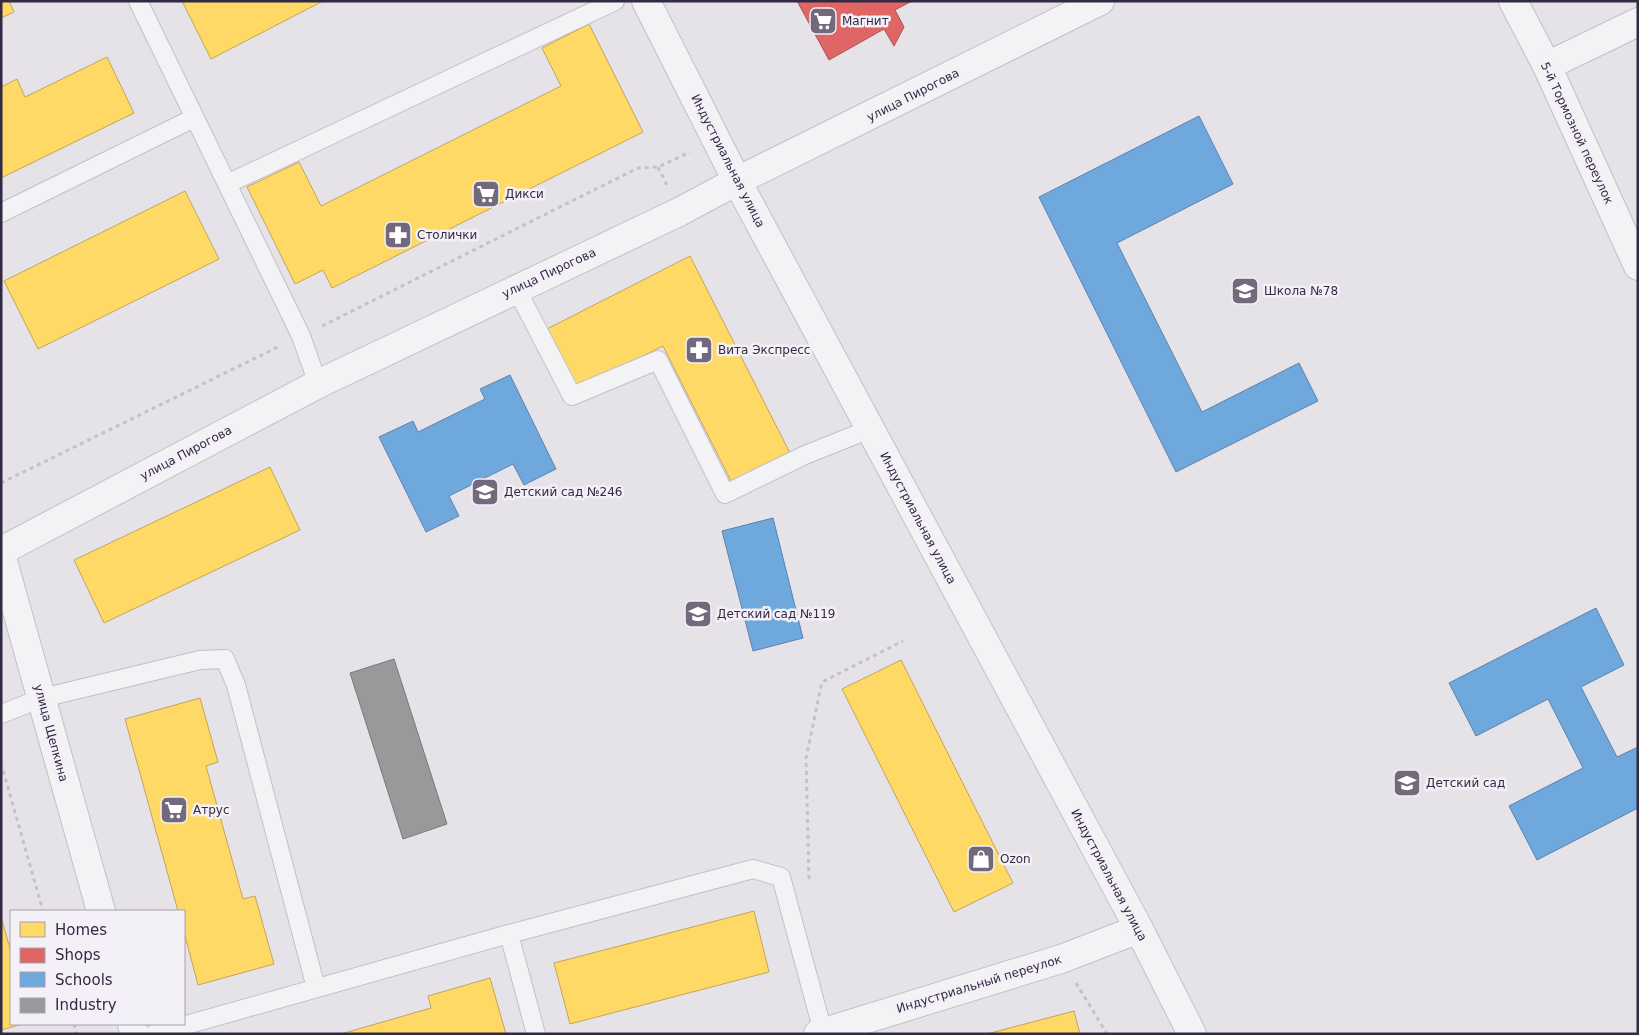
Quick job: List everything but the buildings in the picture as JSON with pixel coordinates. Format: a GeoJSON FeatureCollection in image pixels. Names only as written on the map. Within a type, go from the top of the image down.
{"type":"FeatureCollection","features":[{"type":"Feature","properties":{"kind":"street","name":"Индустриальная улица"},"geometry":{"type":"LineString","coordinates":[[646,1],[737,181],[1138,929],[1192,1034]]}},
{"type":"Feature","properties":{"kind":"street","name":"улица Пирогова"},"geometry":{"type":"LineString","coordinates":[[1,553],[318,384],[516,288],[679,212],[737,181],[1100,1]]}},
{"type":"Feature","properties":{"kind":"street","name":"5-й Тормозной переулок"},"geometry":{"type":"LineString","coordinates":[[1513,1],[1547,66],[1638,266]]}},
{"type":"Feature","properties":{"kind":"street"},"geometry":{"type":"LineString","coordinates":[[1547,66],[1638,22]]}},
{"type":"Feature","properties":{"kind":"street","name":"улица Щепкина"},"geometry":{"type":"LineString","coordinates":[[1,553],[101,910]]}},
{"type":"Feature","properties":{"kind":"street","name":"Индустриальный переулок"},"geometry":{"type":"LineString","coordinates":[[820,1033],[1060,959],[1138,929]]}},
{"type":"Feature","properties":{"kind":"lane"},"geometry":{"type":"LineString","coordinates":[[138,1],[301,336],[318,384]]}},
{"type":"Feature","properties":{"kind":"lane"},"geometry":{"type":"LineString","coordinates":[[227,184],[615,1]]}},
{"type":"Feature","properties":{"kind":"lane"},"geometry":{"type":"LineString","coordinates":[[1,214],[194,118]]}},
{"type":"Feature","properties":{"kind":"lane"},"geometry":{"type":"LineString","coordinates":[[516,288],[572,396],[658,360],[724,494],[804,455],[870,429]]}},
{"type":"Feature","properties":{"kind":"lane"},"geometry":{"type":"LineString","coordinates":[[1,714],[42,698],[200,660],[225,659],[236,685],[316,988]]}},
{"type":"Feature","properties":{"kind":"lane"},"geometry":{"type":"LineString","coordinates":[[154,1034],[509,934],[753,869],[770,872],[781,877],[820,1033]]}},
{"type":"Feature","properties":{"kind":"lane"},"geometry":{"type":"LineString","coordinates":[[509,934],[536,1034]]}},
{"type":"Feature","properties":{"kind":"path"},"geometry":{"type":"LineString","coordinates":[[1,483],[638,168],[658,167],[695,150]]}},
{"type":"Feature","properties":{"kind":"path"},"geometry":{"type":"LineString","coordinates":[[658,167],[669,190]]}},
{"type":"Feature","properties":{"kind":"path"},"geometry":{"type":"LineString","coordinates":[[809,887],[806,758],[822,682],[903,641]]}},
{"type":"Feature","properties":{"kind":"path"},"geometry":{"type":"LineString","coordinates":[[1,763],[43,910]]}},
{"type":"Feature","properties":{"kind":"path"},"geometry":{"type":"LineString","coordinates":[[1060,959],[1107,1034]]}},
{"type":"Feature","properties":{"kind":"place","name":"Магнит"},"geometry":{"type":"Point","coordinates":[823,21]}},
{"type":"Feature","properties":{"kind":"place","name":"Дикси"},"geometry":{"type":"Point","coordinates":[486,194]}},
{"type":"Feature","properties":{"kind":"place","name":"Столички"},"geometry":{"type":"Point","coordinates":[398,235]}},
{"type":"Feature","properties":{"kind":"place","name":"Школа №78"},"geometry":{"type":"Point","coordinates":[1245,291]}},
{"type":"Feature","properties":{"kind":"place","name":"Вита Экспресс"},"geometry":{"type":"Point","coordinates":[699,350]}},
{"type":"Feature","properties":{"kind":"place","name":"Детский сад №246"},"geometry":{"type":"Point","coordinates":[485,492]}},
{"type":"Feature","properties":{"kind":"place","name":"Детский сад №119"},"geometry":{"type":"Point","coordinates":[698,614]}},
{"type":"Feature","properties":{"kind":"place","name":"Детский сад"},"geometry":{"type":"Point","coordinates":[1407,783]}},
{"type":"Feature","properties":{"kind":"place","name":"Атрус"},"geometry":{"type":"Point","coordinates":[174,810]}},
{"type":"Feature","properties":{"kind":"place","name":"Ozon"},"geometry":{"type":"Point","coordinates":[981,859]}}]}
